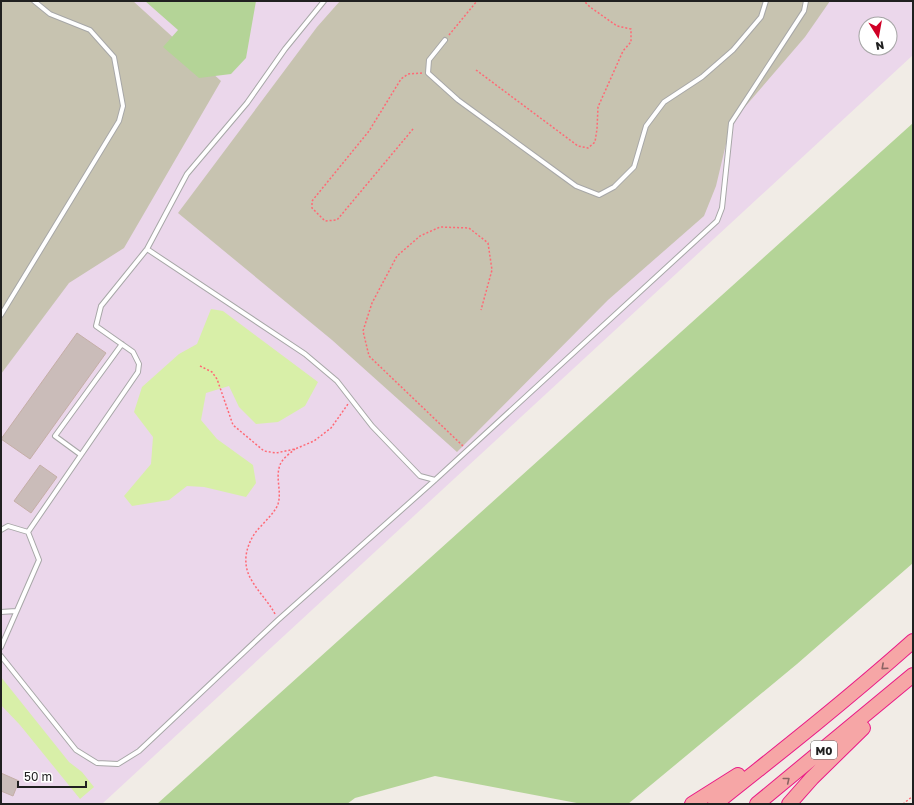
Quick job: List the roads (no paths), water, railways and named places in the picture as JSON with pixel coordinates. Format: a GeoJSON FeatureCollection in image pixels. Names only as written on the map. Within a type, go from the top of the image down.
{"type":"FeatureCollection","features":[{"type":"Feature","properties":{"kind":"highway","name":"M0"},"geometry":{"type":"LineString","coordinates":[[715,804],[818,721],[913,641]]}},
{"type":"Feature","properties":{"kind":"highway","name":"M0"},"geometry":{"type":"LineString","coordinates":[[757,804],[913,675]]}},
{"type":"Feature","properties":{"kind":"highway"},"geometry":{"type":"LineString","coordinates":[[789,804],[812,778],[866,724],[890,695]]}},
{"type":"Feature","properties":{"kind":"highway"},"geometry":{"type":"LineString","coordinates":[[692,804],[743,772],[792,735],[818,721]]}},
{"type":"Feature","properties":{"kind":"lane"},"geometry":{"type":"LineString","coordinates":[[1,315],[119,122],[123,106],[114,57],[90,30],[50,14],[34,1]]}},
{"type":"Feature","properties":{"kind":"lane"},"geometry":{"type":"LineString","coordinates":[[28,532],[138,372],[139,364],[133,352],[96,326],[101,306],[147,249],[187,174],[247,102],[285,49],[324,1]]}},
{"type":"Feature","properties":{"kind":"lane"},"geometry":{"type":"LineString","coordinates":[[445,40],[429,60],[428,73],[458,100],[576,186],[599,195],[614,187],[634,167],[646,126],[664,102],[702,78],[733,50],[761,17],[766,1]]}},
{"type":"Feature","properties":{"kind":"lane"},"geometry":{"type":"LineString","coordinates":[[1,656],[76,750],[96,763],[118,764],[139,751],[278,620],[435,480],[717,221],[722,208],[731,123],[804,11],[806,1]]}},
{"type":"Feature","properties":{"kind":"lane"},"geometry":{"type":"LineString","coordinates":[[147,249],[305,354],[337,381],[372,426],[420,476],[435,480]]}},
{"type":"Feature","properties":{"kind":"lane"},"geometry":{"type":"LineString","coordinates":[[81,455],[55,436],[122,344]]}},
{"type":"Feature","properties":{"kind":"lane"},"geometry":{"type":"LineString","coordinates":[[1,530],[8,526],[28,532]]}},
{"type":"Feature","properties":{"kind":"lane"},"geometry":{"type":"LineString","coordinates":[[1,647],[2,638],[39,560],[28,532]]}},
{"type":"Feature","properties":{"kind":"lane"},"geometry":{"type":"LineString","coordinates":[[1,612],[16,611]]}}]}
